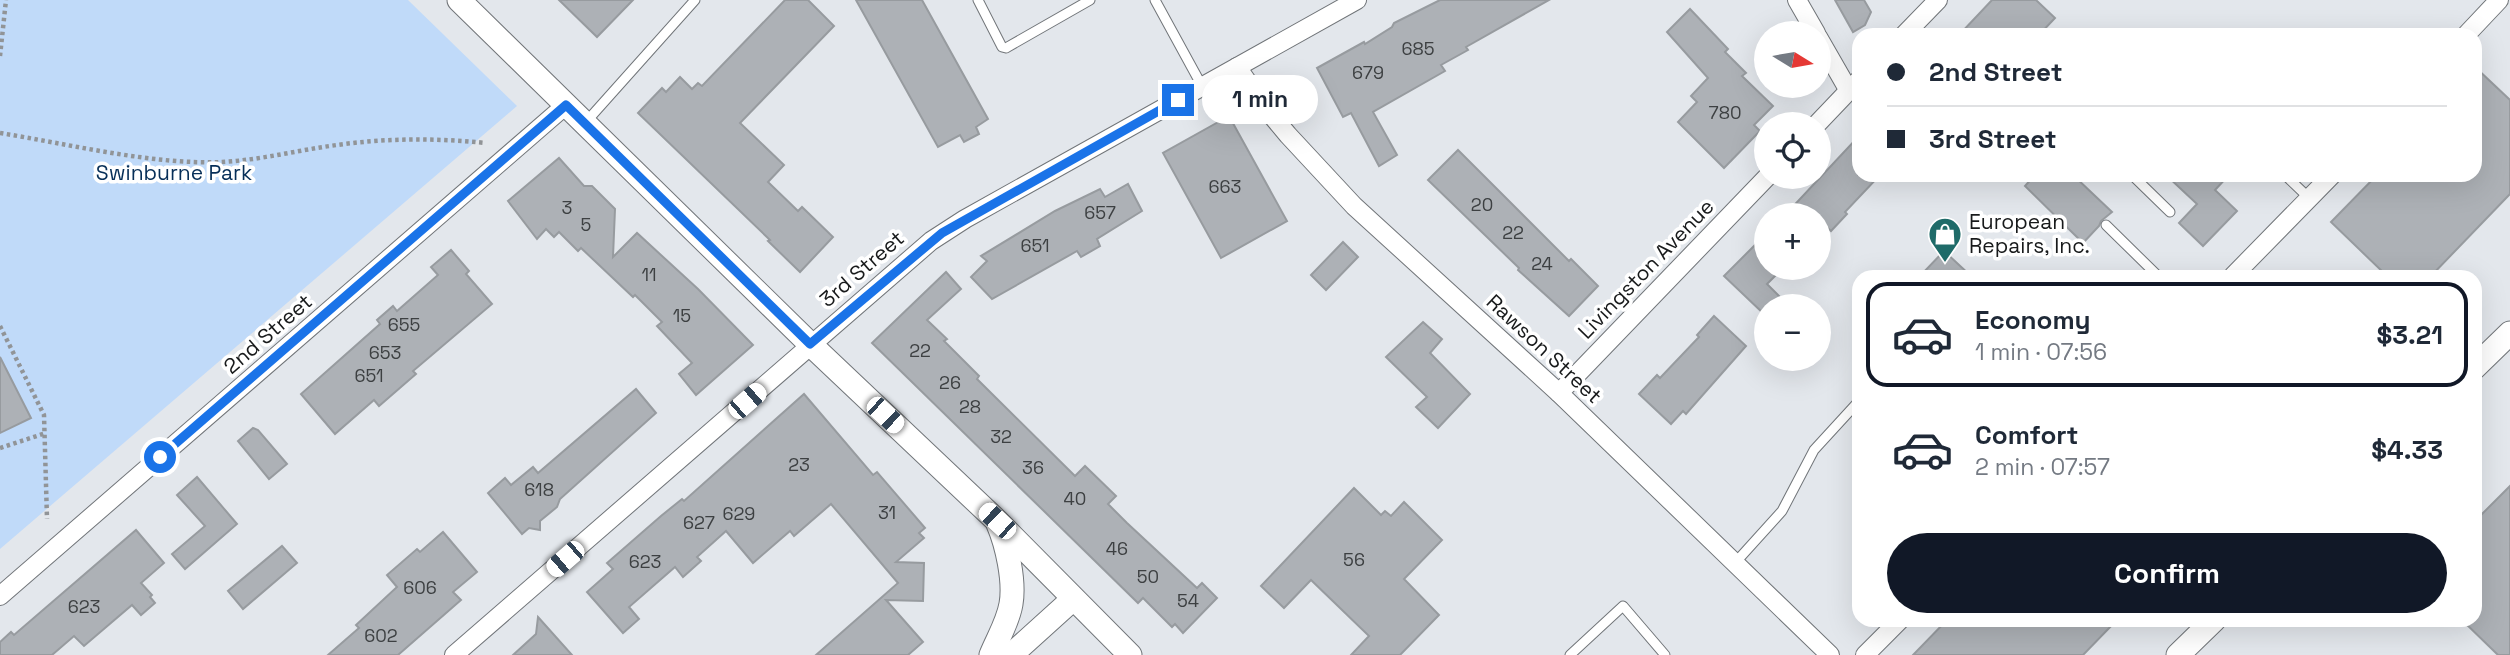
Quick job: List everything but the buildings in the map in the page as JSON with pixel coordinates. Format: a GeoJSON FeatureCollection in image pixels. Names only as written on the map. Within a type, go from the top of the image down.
{"type":"FeatureCollection","features":[{"type":"Feature","properties":{"kind":"street"},"geometry":{"type":"LineString","coordinates":[[459,0],[810,344],[997,521],[1130,655]]}},
{"type":"Feature","properties":{"kind":"street","name":"3rd Street"},"geometry":{"type":"LineString","coordinates":[[454,655],[921,248],[953,226],[1357,0]]}},
{"type":"Feature","properties":{"kind":"street"},"geometry":{"type":"LineString","coordinates":[[1797,0],[1809,21]]}},
{"type":"Feature","properties":{"kind":"street"},"geometry":{"type":"LineString","coordinates":[[1911,28],[1938,0]]}},
{"type":"Feature","properties":{"kind":"street"},"geometry":{"type":"LineString","coordinates":[[2472,28],[2498,0]]}},
{"type":"Feature","properties":{"kind":"street"},"geometry":{"type":"LineString","coordinates":[[1831,54],[1852,83]]}},
{"type":"Feature","properties":{"kind":"street","name":"Rawson Street"},"geometry":{"type":"LineString","coordinates":[[1237,67],[1287,135],[1354,205],[1559,393],[1830,655]]}},
{"type":"Feature","properties":{"kind":"street"},"geometry":{"type":"LineString","coordinates":[[1829,112],[1852,88]]}},
{"type":"Feature","properties":{"kind":"street","name":"2nd Street"},"geometry":{"type":"LineString","coordinates":[[0,596],[566,105]]}},
{"type":"Feature","properties":{"kind":"street"},"geometry":{"type":"LineString","coordinates":[[2239,270],[2325,182]]}},
{"type":"Feature","properties":{"kind":"street","name":"Livingston Avenue"},"geometry":{"type":"LineString","coordinates":[[1559,393],[1755,189]]}},
{"type":"Feature","properties":{"kind":"street"},"geometry":{"type":"LineString","coordinates":[[2482,360],[2510,333]]}},
{"type":"Feature","properties":{"kind":"street"},"geometry":{"type":"LineString","coordinates":[[991,655],[1011,604],[1012,581],[1005,540],[997,521]]}},
{"type":"Feature","properties":{"kind":"street"},"geometry":{"type":"LineString","coordinates":[[1011,655],[1073,598]]}},
{"type":"Feature","properties":{"kind":"street"},"geometry":{"type":"LineString","coordinates":[[1865,655],[1892,627]]}},
{"type":"Feature","properties":{"kind":"street"},"geometry":{"type":"LineString","coordinates":[[2178,655],[2207,627]]}},
{"type":"Feature","properties":{"kind":"lane"},"geometry":{"type":"LineString","coordinates":[[584,124],[695,0]]}},
{"type":"Feature","properties":{"kind":"lane"},"geometry":{"type":"LineString","coordinates":[[978,0],[1002,47],[1006,48],[1090,0]]}},
{"type":"Feature","properties":{"kind":"lane"},"geometry":{"type":"LineString","coordinates":[[1155,0],[1202,86]]}},
{"type":"Feature","properties":{"kind":"lane"},"geometry":{"type":"LineString","coordinates":[[2139,182],[2170,212]]}},
{"type":"Feature","properties":{"kind":"lane"},"geometry":{"type":"LineString","coordinates":[[2292,182],[2309,198]]}},
{"type":"Feature","properties":{"kind":"lane"},"geometry":{"type":"LineString","coordinates":[[2106,225],[2152,270]]}},
{"type":"Feature","properties":{"kind":"lane"},"geometry":{"type":"LineString","coordinates":[[1735,563],[1783,511],[1814,450],[1852,409]]}},
{"type":"Feature","properties":{"kind":"lane"},"geometry":{"type":"LineString","coordinates":[[1570,655],[1623,606],[1665,655]]}},
{"type":"Feature","properties":{"kind":"path"},"geometry":{"type":"LineString","coordinates":[[0,56],[6,0]]}},
{"type":"Feature","properties":{"kind":"path"},"geometry":{"type":"LineString","coordinates":[[0,133],[197,162],[256,160],[336,145],[383,140],[486,143]]}},
{"type":"Feature","properties":{"kind":"path"},"geometry":{"type":"LineString","coordinates":[[0,326],[44,415],[47,519]]}},
{"type":"Feature","properties":{"kind":"path"},"geometry":{"type":"LineString","coordinates":[[0,448],[46,433]]}},
{"type":"Feature","properties":{"kind":"green space","name":"Swinburne Park"},"geometry":{"type":"Polygon","coordinates":[[[0,0],[408,0],[517,106],[0,549],[0,0]]]}},
{"type":"Feature","properties":{"kind":"place","name":"European Repairs, Inc."},"geometry":{"type":"Point","coordinates":[1945,264]}},
{"type":"Feature","properties":{"kind":"route"},"geometry":{"type":"LineString","coordinates":[[160,457],[566,105],[810,344],[942,233],[1178,100]]}}]}
